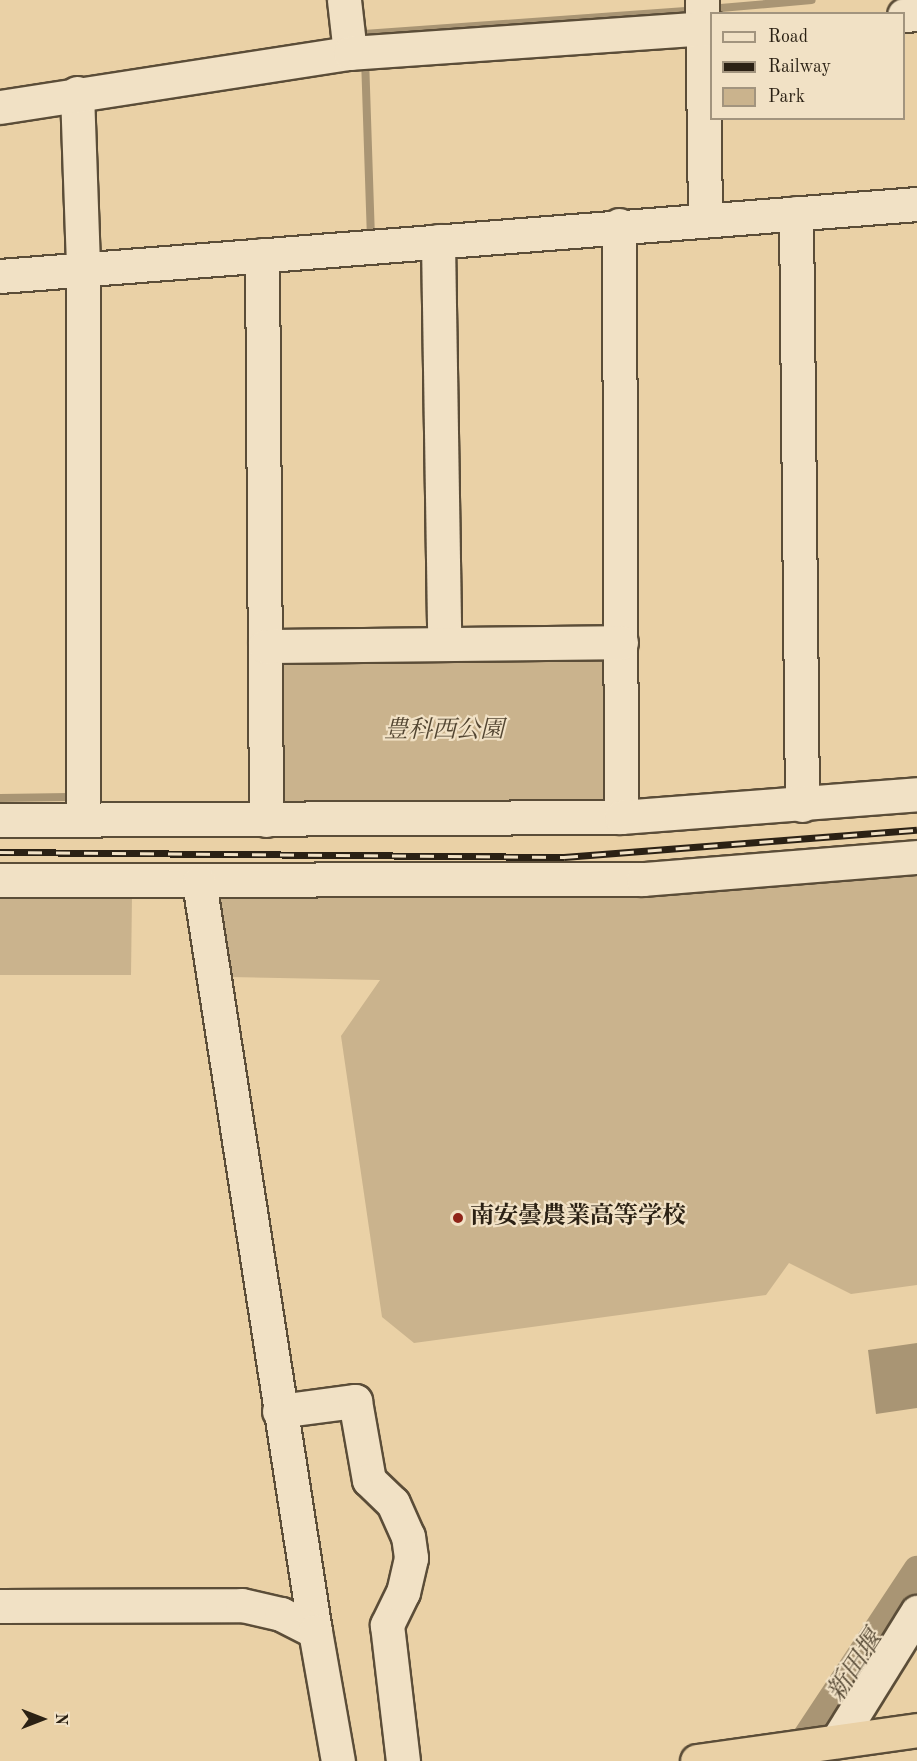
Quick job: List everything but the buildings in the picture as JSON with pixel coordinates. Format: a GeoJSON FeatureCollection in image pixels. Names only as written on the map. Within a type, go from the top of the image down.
{"type":"FeatureCollection","features":[{"type":"Feature","properties":{"kind":"highway"},"geometry":{"type":"LineString","coordinates":[[697,1761],[917,1730]]}},
{"type":"Feature","properties":{"kind":"street"},"geometry":{"type":"LineString","coordinates":[[344,0],[350,53]]}},
{"type":"Feature","properties":{"kind":"street"},"geometry":{"type":"LineString","coordinates":[[0,107],[77,93],[350,53],[705,19],[705,220]]}},
{"type":"Feature","properties":{"kind":"street"},"geometry":{"type":"LineString","coordinates":[[77,93],[83,268],[83,820]]}},
{"type":"Feature","properties":{"kind":"street"},"geometry":{"type":"LineString","coordinates":[[0,276],[619,225],[917,204]]}},
{"type":"Feature","properties":{"kind":"street"},"geometry":{"type":"LineString","coordinates":[[796,213],[802,805]]}},
{"type":"Feature","properties":{"kind":"street"},"geometry":{"type":"LineString","coordinates":[[619,225],[621,817]]}},
{"type":"Feature","properties":{"kind":"street"},"geometry":{"type":"LineString","coordinates":[[438,241],[444,643]]}},
{"type":"Feature","properties":{"kind":"street"},"geometry":{"type":"LineString","coordinates":[[262,255],[266,820]]}},
{"type":"Feature","properties":{"kind":"street"},"geometry":{"type":"LineString","coordinates":[[265,646],[621,642]]}},
{"type":"Feature","properties":{"kind":"street"},"geometry":{"type":"LineString","coordinates":[[0,820],[621,817],[802,805],[917,794]]}},
{"type":"Feature","properties":{"kind":"street"},"geometry":{"type":"LineString","coordinates":[[0,880],[199,882],[643,879],[917,857]]}},
{"type":"Feature","properties":{"kind":"street"},"geometry":{"type":"LineString","coordinates":[[199,882],[279,1411],[338,1761]]}},
{"type":"Feature","properties":{"kind":"street"},"geometry":{"type":"LineString","coordinates":[[279,1411],[355,1401],[369,1480],[393,1503],[408,1536],[411,1558],[403,1593],[387,1625],[403,1761]]}},
{"type":"Feature","properties":{"kind":"street"},"geometry":{"type":"LineString","coordinates":[[0,1606],[242,1605],[281,1614],[315,1631]]}},
{"type":"Feature","properties":{"kind":"street"},"geometry":{"type":"LineString","coordinates":[[813,1744],[917,1612]]}},
{"type":"Feature","properties":{"kind":"green space","name":"豊科西公園"},"geometry":{"type":"Polygon","coordinates":[[[608,656],[610,803],[280,808],[278,660],[608,656]]]}},
{"type":"Feature","properties":{"kind":"green space"},"geometry":{"type":"Polygon","coordinates":[[[917,866],[917,1285],[851,1294],[789,1263],[766,1295],[414,1343],[382,1317],[341,1036],[380,980],[229,977],[217,896],[380,895],[917,866]]]}},
{"type":"Feature","properties":{"kind":"green space"},"geometry":{"type":"Polygon","coordinates":[[[0,893],[132,895],[131,975],[0,975],[0,893]]]}},
{"type":"Feature","properties":{"kind":"shaded area"},"geometry":{"type":"Polygon","coordinates":[[[917,1343],[917,1408],[876,1414],[868,1350],[917,1343]]]}},
{"type":"Feature","properties":{"kind":"waterway"},"geometry":{"type":"LineString","coordinates":[[709,9],[812,0]]}},
{"type":"Feature","properties":{"kind":"waterway"},"geometry":{"type":"LineString","coordinates":[[364,45],[364,34],[696,10]]}},
{"type":"Feature","properties":{"kind":"waterway"},"geometry":{"type":"LineString","coordinates":[[365,58],[371,240]]}},
{"type":"Feature","properties":{"kind":"waterway"},"geometry":{"type":"LineString","coordinates":[[0,798],[69,797],[69,789]]}},
{"type":"Feature","properties":{"kind":"waterway","name":"新田堰"},"geometry":{"type":"LineString","coordinates":[[792,1759],[917,1570]]}},
{"type":"Feature","properties":{"kind":"railway"},"geometry":{"type":"LineString","coordinates":[[0,852],[564,857],[917,830]]}},
{"type":"Feature","properties":{"kind":"place","name":"南安曇農業高等学校"},"geometry":{"type":"Point","coordinates":[458,1218]}}]}
